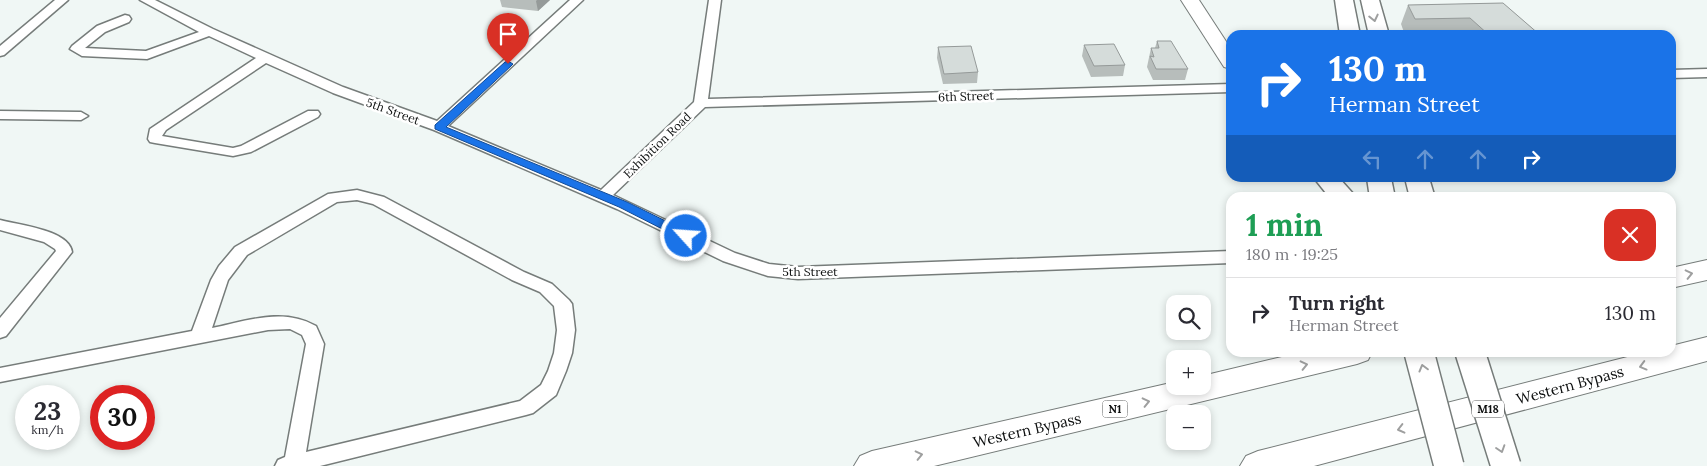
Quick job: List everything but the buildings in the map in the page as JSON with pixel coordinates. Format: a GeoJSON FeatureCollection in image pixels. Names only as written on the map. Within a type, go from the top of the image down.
{"type":"FeatureCollection","features":[{"type":"Feature","properties":{"kind":"highway"},"geometry":{"type":"LineString","coordinates":[[1676,277],[1707,270]]}},
{"type":"Feature","properties":{"kind":"highway","name":"Western Bypass"},"geometry":{"type":"LineString","coordinates":[[1258,466],[1707,349]]}},
{"type":"Feature","properties":{"kind":"highway","name":"Western Bypass"},"geometry":{"type":"LineString","coordinates":[[872,466],[1337,357]]}},
{"type":"Feature","properties":{"kind":"main road"},"geometry":{"type":"LineString","coordinates":[[1190,0],[1226,55]]}},
{"type":"Feature","properties":{"kind":"main road"},"geometry":{"type":"LineString","coordinates":[[1344,0],[1349,30]]}},
{"type":"Feature","properties":{"kind":"main road"},"geometry":{"type":"LineString","coordinates":[[1370,0],[1378,30]]}},
{"type":"Feature","properties":{"kind":"main road"},"geometry":{"type":"LineString","coordinates":[[1330,182],[1339,192]]}},
{"type":"Feature","properties":{"kind":"main road"},"geometry":{"type":"LineString","coordinates":[[1420,357],[1449,466]]}},
{"type":"Feature","properties":{"kind":"main road","name":"M18"},"geometry":{"type":"LineString","coordinates":[[1472,357],[1506,466]]}},
{"type":"Feature","properties":{"kind":"street"},"geometry":{"type":"LineString","coordinates":[[0,52],[62,0]]}},
{"type":"Feature","properties":{"kind":"street","name":"5th Street"},"geometry":{"type":"LineString","coordinates":[[146,0],[209,32],[348,93],[439,127],[603,196],[729,257],[756,267],[798,273],[1226,257]]}},
{"type":"Feature","properties":{"kind":"street"},"geometry":{"type":"LineString","coordinates":[[439,127],[577,0]]}},
{"type":"Feature","properties":{"kind":"street","name":"Exhibition Road"},"geometry":{"type":"LineString","coordinates":[[603,196],[701,104],[715,0]]}},
{"type":"Feature","properties":{"kind":"street"},"geometry":{"type":"LineString","coordinates":[[125,19],[101,30],[76,49],[82,52],[148,55],[209,32]]}},
{"type":"Feature","properties":{"kind":"street"},"geometry":{"type":"LineString","coordinates":[[266,57],[160,127],[156,132],[155,139],[233,152],[246,150],[312,114]]}},
{"type":"Feature","properties":{"kind":"street"},"geometry":{"type":"LineString","coordinates":[[1676,74],[1707,73]]}},
{"type":"Feature","properties":{"kind":"street","name":"6th Street"},"geometry":{"type":"LineString","coordinates":[[701,104],[1226,88]]}},
{"type":"Feature","properties":{"kind":"street"},"geometry":{"type":"LineString","coordinates":[[0,115],[81,116]]}},
{"type":"Feature","properties":{"kind":"street"},"geometry":{"type":"LineString","coordinates":[[0,375],[200,337],[268,322],[286,321],[299,324],[310,331],[315,344],[289,465],[526,407],[549,390],[563,353],[566,330],[563,304],[546,288],[518,276],[378,200],[367,196],[345,195],[333,197],[314,207],[241,251],[231,260],[216,284],[200,337]]}},
{"type":"Feature","properties":{"kind":"street"},"geometry":{"type":"LineString","coordinates":[[0,225],[50,238],[63,246],[64,252],[0,331]]}},
{"type":"Feature","properties":{"kind":"route"},"geometry":{"type":"LineString","coordinates":[[508,64],[439,127],[623,205],[686,236]]}}]}
